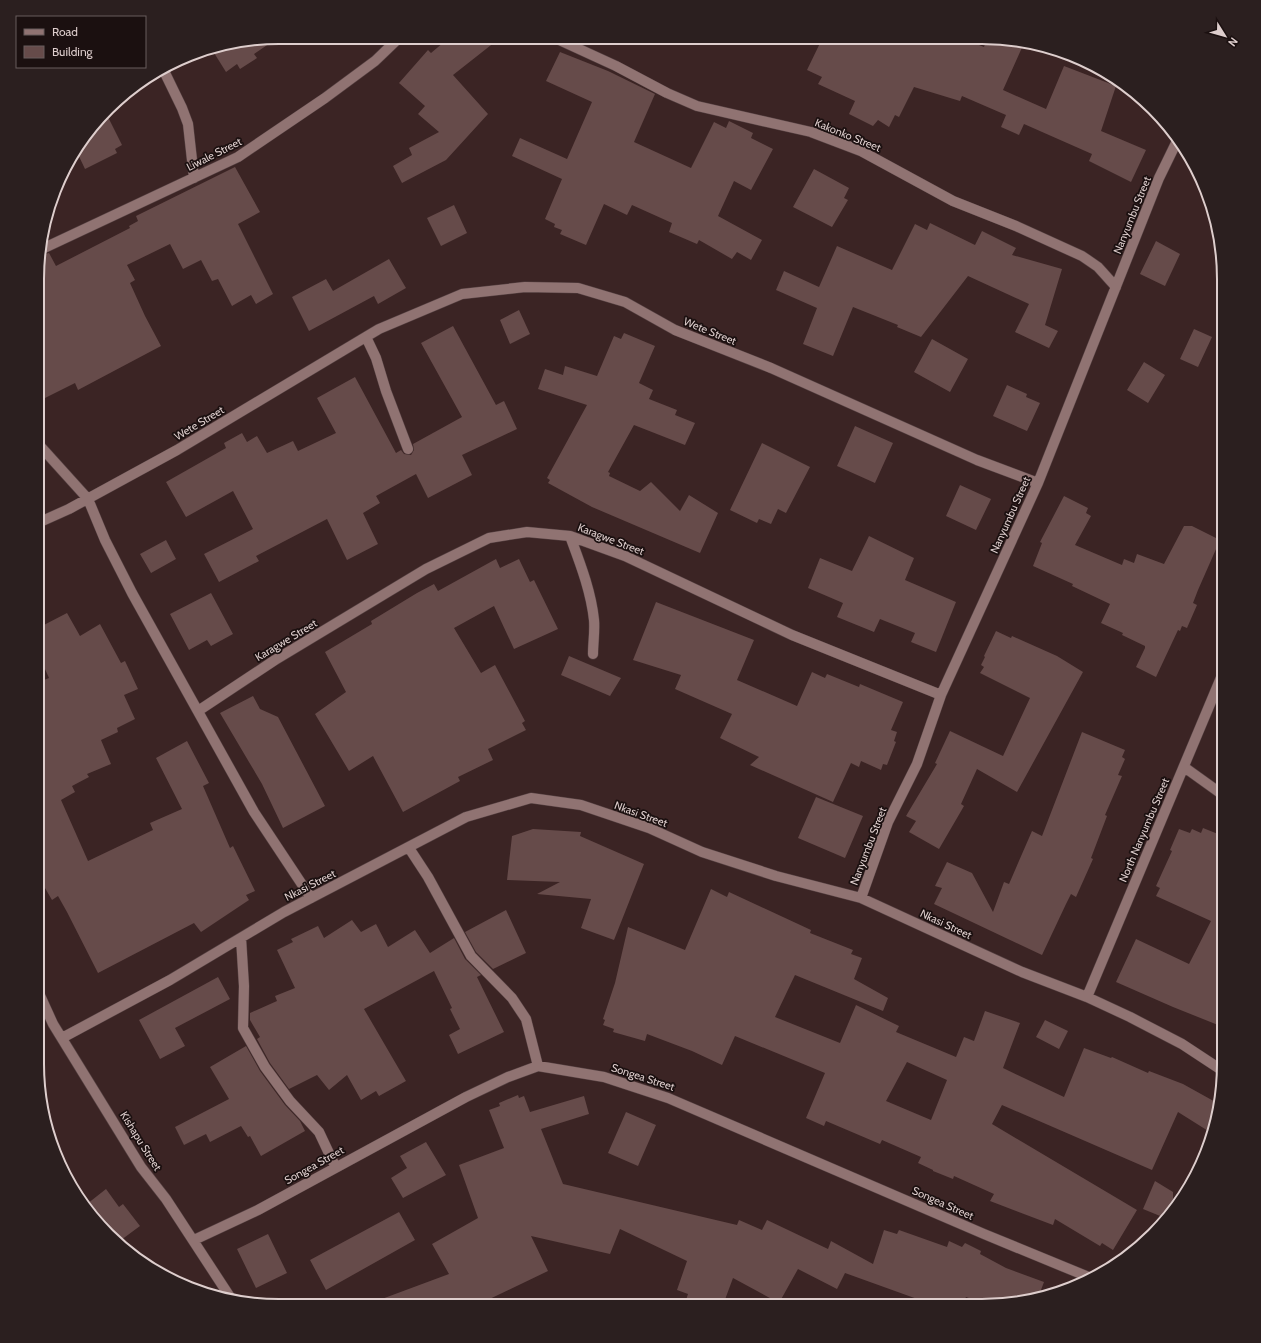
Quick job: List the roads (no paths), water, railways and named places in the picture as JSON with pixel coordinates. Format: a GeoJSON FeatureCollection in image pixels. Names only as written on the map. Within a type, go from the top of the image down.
{"type":"FeatureCollection","features":[{"type":"Feature","properties":{"kind":"street","name":"Liwale Street"},"geometry":{"type":"LineString","coordinates":[[46,246],[238,157],[325,98],[375,61],[393,44]]}},
{"type":"Feature","properties":{"kind":"street","name":"Kakonko Street"},"geometry":{"type":"LineString","coordinates":[[568,44],[616,66],[667,93],[697,106],[811,132],[861,151],[952,201],[1016,226],[1082,256],[1098,267],[1116,287]]}},
{"type":"Feature","properties":{"kind":"street"},"geometry":{"type":"LineString","coordinates":[[165,73],[188,124],[194,178]]}},
{"type":"Feature","properties":{"kind":"street","name":"Nanyumbu Street"},"geometry":{"type":"LineString","coordinates":[[861,898],[888,822],[917,764],[941,695],[1038,483],[1160,178],[1175,145]]}},
{"type":"Feature","properties":{"kind":"street","name":"Wete Street"},"geometry":{"type":"LineString","coordinates":[[44,520],[177,450],[378,329],[462,294],[525,286],[578,288],[625,302],[675,330],[771,368],[977,460],[1038,483]]}},
{"type":"Feature","properties":{"kind":"street"},"geometry":{"type":"LineString","coordinates":[[366,337],[376,358],[386,391],[408,449]]}},
{"type":"Feature","properties":{"kind":"street"},"geometry":{"type":"LineString","coordinates":[[44,450],[88,498],[105,540],[132,593],[254,812],[311,898]]}},
{"type":"Feature","properties":{"kind":"street","name":"Karagwe Street"},"geometry":{"type":"LineString","coordinates":[[198,711],[274,660],[426,569],[489,538],[527,532],[570,536],[625,556],[792,635],[941,695]]}},
{"type":"Feature","properties":{"kind":"street"},"geometry":{"type":"LineString","coordinates":[[570,536],[582,570],[594,620],[593,654]]}},
{"type":"Feature","properties":{"kind":"street","name":"North Nanyumbu Street"},"geometry":{"type":"LineString","coordinates":[[1087,998],[1217,689]]}},
{"type":"Feature","properties":{"kind":"street"},"geometry":{"type":"LineString","coordinates":[[1184,767],[1217,790]]}},
{"type":"Feature","properties":{"kind":"street","name":"Nkasi Street"},"geometry":{"type":"LineString","coordinates":[[62,1038],[170,980],[284,912],[466,817],[531,798],[581,805],[649,828],[702,852],[776,876],[861,898],[1022,972],[1087,998],[1182,1044],[1217,1066]]}},
{"type":"Feature","properties":{"kind":"street"},"geometry":{"type":"LineString","coordinates":[[409,848],[428,877],[471,956],[512,998],[526,1019],[538,1066]]}},
{"type":"Feature","properties":{"kind":"street"},"geometry":{"type":"LineString","coordinates":[[241,938],[244,986],[243,1028],[265,1067],[290,1101],[319,1132],[335,1166]]}},
{"type":"Feature","properties":{"kind":"street","name":"Kishapu Street"},"geometry":{"type":"LineString","coordinates":[[44,1004],[53,1024],[141,1167],[166,1199],[228,1293]]}},
{"type":"Feature","properties":{"kind":"street","name":"Songea Street"},"geometry":{"type":"LineString","coordinates":[[194,1240],[258,1210],[335,1166],[466,1097],[508,1076],[538,1066],[604,1077],[668,1098],[984,1234],[1085,1275]]}}]}
